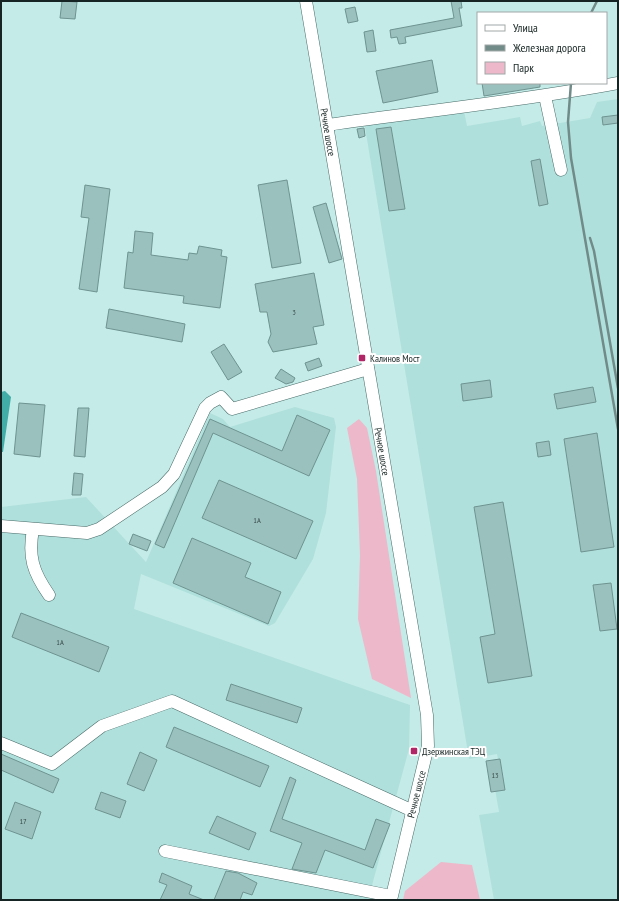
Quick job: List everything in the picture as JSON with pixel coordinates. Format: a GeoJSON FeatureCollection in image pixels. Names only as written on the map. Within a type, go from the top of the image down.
{"type":"FeatureCollection","features":[{"type":"Feature","properties":{"kind":"street","name":"Речное шоссе"},"geometry":{"type":"LineString","coordinates":[[306,1],[427,715],[428,746],[391,898]]}},
{"type":"Feature","properties":{"kind":"street"},"geometry":{"type":"LineString","coordinates":[[327,125],[436,109],[545,96],[618,83]]}},
{"type":"Feature","properties":{"kind":"street"},"geometry":{"type":"LineString","coordinates":[[545,96],[561,170]]}},
{"type":"Feature","properties":{"kind":"street"},"geometry":{"type":"LineString","coordinates":[[1,526],[86,533],[99,529],[162,487],[174,474],[205,408],[210,403],[221,397],[232,409],[368,369]]}},
{"type":"Feature","properties":{"kind":"street"},"geometry":{"type":"LineString","coordinates":[[33,529],[30,543],[33,567],[39,581],[49,595]]}},
{"type":"Feature","properties":{"kind":"street"},"geometry":{"type":"LineString","coordinates":[[1,744],[52,764],[102,726],[172,701],[413,811]]}},
{"type":"Feature","properties":{"kind":"street"},"geometry":{"type":"LineString","coordinates":[[165,851],[391,898]]}},
{"type":"Feature","properties":{"kind":"shaded area","name":"Дзержинская ТЭЦ"},"geometry":{"type":"Polygon","coordinates":[[[618,99],[618,900],[494,900],[479,815],[499,812],[491,766],[499,764],[497,754],[469,759],[364,121],[463,106],[467,126],[520,117],[522,126],[540,121],[542,126],[590,118],[597,102],[618,99]]]}},
{"type":"Feature","properties":{"kind":"shaded area"},"geometry":{"type":"Polygon","coordinates":[[[295,407],[334,418],[336,427],[326,513],[313,559],[275,623],[269,626],[141,574],[134,609],[410,705],[409,749],[368,900],[1,900],[1,507],[86,497],[146,562],[210,413],[223,419],[230,427],[295,407]]]}},
{"type":"Feature","properties":{"kind":"green space"},"geometry":{"type":"Polygon","coordinates":[[[359,419],[367,428],[376,471],[411,698],[372,679],[358,619],[360,555],[357,479],[347,428],[359,419]]]}},
{"type":"Feature","properties":{"kind":"green space"},"geometry":{"type":"Polygon","coordinates":[[[441,862],[472,865],[480,900],[403,900],[405,891],[441,862]]]}},
{"type":"Feature","properties":{"kind":"water"},"geometry":{"type":"Polygon","coordinates":[[[5,391],[11,397],[3,452],[1,452],[1,392],[5,391]]]}},
{"type":"Feature","properties":{"kind":"building"},"geometry":{"type":"Polygon","coordinates":[[[62,1],[77,2],[75,19],[60,18],[62,1]]]}},
{"type":"Feature","properties":{"kind":"building"},"geometry":{"type":"Polygon","coordinates":[[[451,1],[461,1],[462,8],[459,8],[462,26],[405,37],[406,43],[399,44],[397,37],[391,38],[390,30],[454,18],[451,1]]]}},
{"type":"Feature","properties":{"kind":"building"},"geometry":{"type":"Polygon","coordinates":[[[355,7],[358,21],[348,23],[345,9],[355,7]]]}},
{"type":"Feature","properties":{"kind":"building"},"geometry":{"type":"Polygon","coordinates":[[[373,30],[376,51],[367,52],[364,32],[373,30]]]}},
{"type":"Feature","properties":{"kind":"building"},"geometry":{"type":"Polygon","coordinates":[[[432,60],[438,92],[383,103],[376,71],[432,60]]]}},
{"type":"Feature","properties":{"kind":"building"},"geometry":{"type":"Polygon","coordinates":[[[482,84],[540,84],[540,87],[484,96],[482,84]]]}},
{"type":"Feature","properties":{"kind":"building"},"geometry":{"type":"Polygon","coordinates":[[[618,115],[618,123],[603,125],[602,117],[618,115]]]}},
{"type":"Feature","properties":{"kind":"building"},"geometry":{"type":"Polygon","coordinates":[[[391,127],[405,209],[389,211],[376,129],[391,127]]]}},
{"type":"Feature","properties":{"kind":"building"},"geometry":{"type":"Polygon","coordinates":[[[364,128],[365,136],[359,138],[357,129],[364,128]]]}},
{"type":"Feature","properties":{"kind":"building"},"geometry":{"type":"Polygon","coordinates":[[[540,159],[548,204],[539,206],[531,161],[540,159]]]}},
{"type":"Feature","properties":{"kind":"building"},"geometry":{"type":"Polygon","coordinates":[[[287,180],[301,263],[272,268],[258,185],[287,180]]]}},
{"type":"Feature","properties":{"kind":"building"},"geometry":{"type":"Polygon","coordinates":[[[85,185],[110,189],[97,292],[79,289],[89,218],[81,217],[85,185]]]}},
{"type":"Feature","properties":{"kind":"building"},"geometry":{"type":"Polygon","coordinates":[[[326,203],[342,259],[329,263],[313,207],[326,203]]]}},
{"type":"Feature","properties":{"kind":"building"},"geometry":{"type":"Polygon","coordinates":[[[135,231],[153,233],[151,255],[188,260],[189,253],[197,254],[199,246],[222,250],[221,256],[227,257],[220,308],[183,303],[184,296],[124,288],[128,252],[133,253],[135,231]]]}},
{"type":"Feature","properties":{"kind":"building"},"geometry":{"type":"Polygon","coordinates":[[[314,273],[324,325],[313,327],[317,344],[273,352],[268,342],[271,334],[267,312],[260,312],[255,284],[314,273]]]}},
{"type":"Feature","properties":{"kind":"building"},"geometry":{"type":"Polygon","coordinates":[[[109,309],[185,324],[182,342],[106,328],[109,309]]]}},
{"type":"Feature","properties":{"kind":"building"},"geometry":{"type":"Polygon","coordinates":[[[224,344],[242,372],[228,380],[211,352],[224,344]]]}},
{"type":"Feature","properties":{"kind":"building"},"geometry":{"type":"Polygon","coordinates":[[[319,358],[322,366],[308,371],[305,363],[319,358]]]}},
{"type":"Feature","properties":{"kind":"building"},"geometry":{"type":"Polygon","coordinates":[[[281,369],[295,378],[293,382],[286,384],[275,378],[281,369]]]}},
{"type":"Feature","properties":{"kind":"building"},"geometry":{"type":"Polygon","coordinates":[[[490,380],[492,397],[463,401],[461,384],[490,380]]]}},
{"type":"Feature","properties":{"kind":"building"},"geometry":{"type":"Polygon","coordinates":[[[593,387],[596,402],[557,409],[554,394],[593,387]]]}},
{"type":"Feature","properties":{"kind":"building"},"geometry":{"type":"Polygon","coordinates":[[[19,403],[45,405],[40,457],[14,454],[19,403]]]}},
{"type":"Feature","properties":{"kind":"building"},"geometry":{"type":"Polygon","coordinates":[[[78,408],[89,408],[85,457],[74,456],[78,408]]]}},
{"type":"Feature","properties":{"kind":"building"},"geometry":{"type":"Polygon","coordinates":[[[297,415],[330,430],[309,476],[213,433],[164,548],[155,544],[210,419],[282,451],[297,415]]]}},
{"type":"Feature","properties":{"kind":"building"},"geometry":{"type":"Polygon","coordinates":[[[597,433],[614,547],[581,552],[564,439],[597,433]]]}},
{"type":"Feature","properties":{"kind":"building"},"geometry":{"type":"Polygon","coordinates":[[[549,441],[551,455],[538,457],[536,443],[549,441]]]}},
{"type":"Feature","properties":{"kind":"building"},"geometry":{"type":"Polygon","coordinates":[[[74,473],[83,474],[81,495],[72,495],[74,473]]]}},
{"type":"Feature","properties":{"kind":"building"},"geometry":{"type":"Polygon","coordinates":[[[219,480],[313,521],[296,559],[202,518],[219,480]]]}},
{"type":"Feature","properties":{"kind":"building"},"geometry":{"type":"Polygon","coordinates":[[[503,502],[532,676],[488,683],[480,637],[495,634],[474,507],[503,502]]]}},
{"type":"Feature","properties":{"kind":"building"},"geometry":{"type":"Polygon","coordinates":[[[133,534],[151,541],[147,551],[129,544],[133,534]]]}},
{"type":"Feature","properties":{"kind":"building"},"geometry":{"type":"Polygon","coordinates":[[[192,538],[251,563],[245,577],[281,592],[268,624],[173,583],[192,538]]]}},
{"type":"Feature","properties":{"kind":"building"},"geometry":{"type":"Polygon","coordinates":[[[611,583],[617,629],[600,631],[593,585],[611,583]]]}},
{"type":"Feature","properties":{"kind":"building"},"geometry":{"type":"Polygon","coordinates":[[[21,613],[109,647],[99,672],[12,637],[21,613]]]}},
{"type":"Feature","properties":{"kind":"building"},"geometry":{"type":"Polygon","coordinates":[[[231,684],[302,708],[297,723],[226,700],[231,684]]]}},
{"type":"Feature","properties":{"kind":"building"},"geometry":{"type":"Polygon","coordinates":[[[174,727],[269,766],[260,787],[166,747],[174,727]]]}},
{"type":"Feature","properties":{"kind":"building"},"geometry":{"type":"Polygon","coordinates":[[[140,752],[157,760],[144,791],[127,784],[140,752]]]}},
{"type":"Feature","properties":{"kind":"building"},"geometry":{"type":"Polygon","coordinates":[[[1,754],[59,779],[53,793],[1,770],[1,754]]]}},
{"type":"Feature","properties":{"kind":"building"},"geometry":{"type":"Polygon","coordinates":[[[500,759],[505,790],[491,792],[486,761],[500,759]]]}},
{"type":"Feature","properties":{"kind":"building"},"geometry":{"type":"Polygon","coordinates":[[[290,777],[296,780],[282,819],[365,850],[376,819],[390,824],[373,868],[325,850],[316,873],[292,869],[302,843],[270,831],[290,777]]]}},
{"type":"Feature","properties":{"kind":"building"},"geometry":{"type":"Polygon","coordinates":[[[101,792],[126,801],[120,818],[95,809],[101,792]]]}},
{"type":"Feature","properties":{"kind":"building"},"geometry":{"type":"Polygon","coordinates":[[[15,802],[41,812],[32,839],[5,829],[15,802]]]}},
{"type":"Feature","properties":{"kind":"building"},"geometry":{"type":"Polygon","coordinates":[[[217,816],[256,833],[249,850],[209,833],[217,816]]]}},
{"type":"Feature","properties":{"kind":"building"},"geometry":{"type":"Polygon","coordinates":[[[226,871],[238,873],[257,883],[252,895],[243,892],[240,900],[214,900],[226,871]]]}},
{"type":"Feature","properties":{"kind":"building"},"geometry":{"type":"Polygon","coordinates":[[[162,873],[192,886],[189,894],[204,900],[160,900],[167,885],[159,882],[162,873]]]}},
{"type":"Feature","properties":{"kind":"railway"},"geometry":{"type":"LineString","coordinates":[[592,12],[597,1]]}},
{"type":"Feature","properties":{"kind":"railway"},"geometry":{"type":"LineString","coordinates":[[571,84],[568,122],[571,158],[618,429]]}},
{"type":"Feature","properties":{"kind":"railway"},"geometry":{"type":"LineString","coordinates":[[590,238],[594,251],[618,388]]}},
{"type":"Feature","properties":{"kind":"place","name":"Калинов Мост"},"geometry":{"type":"Point","coordinates":[362,358]}},
{"type":"Feature","properties":{"kind":"place","name":"Дзержинская ТЭЦ"},"geometry":{"type":"Point","coordinates":[414,751]}}]}
